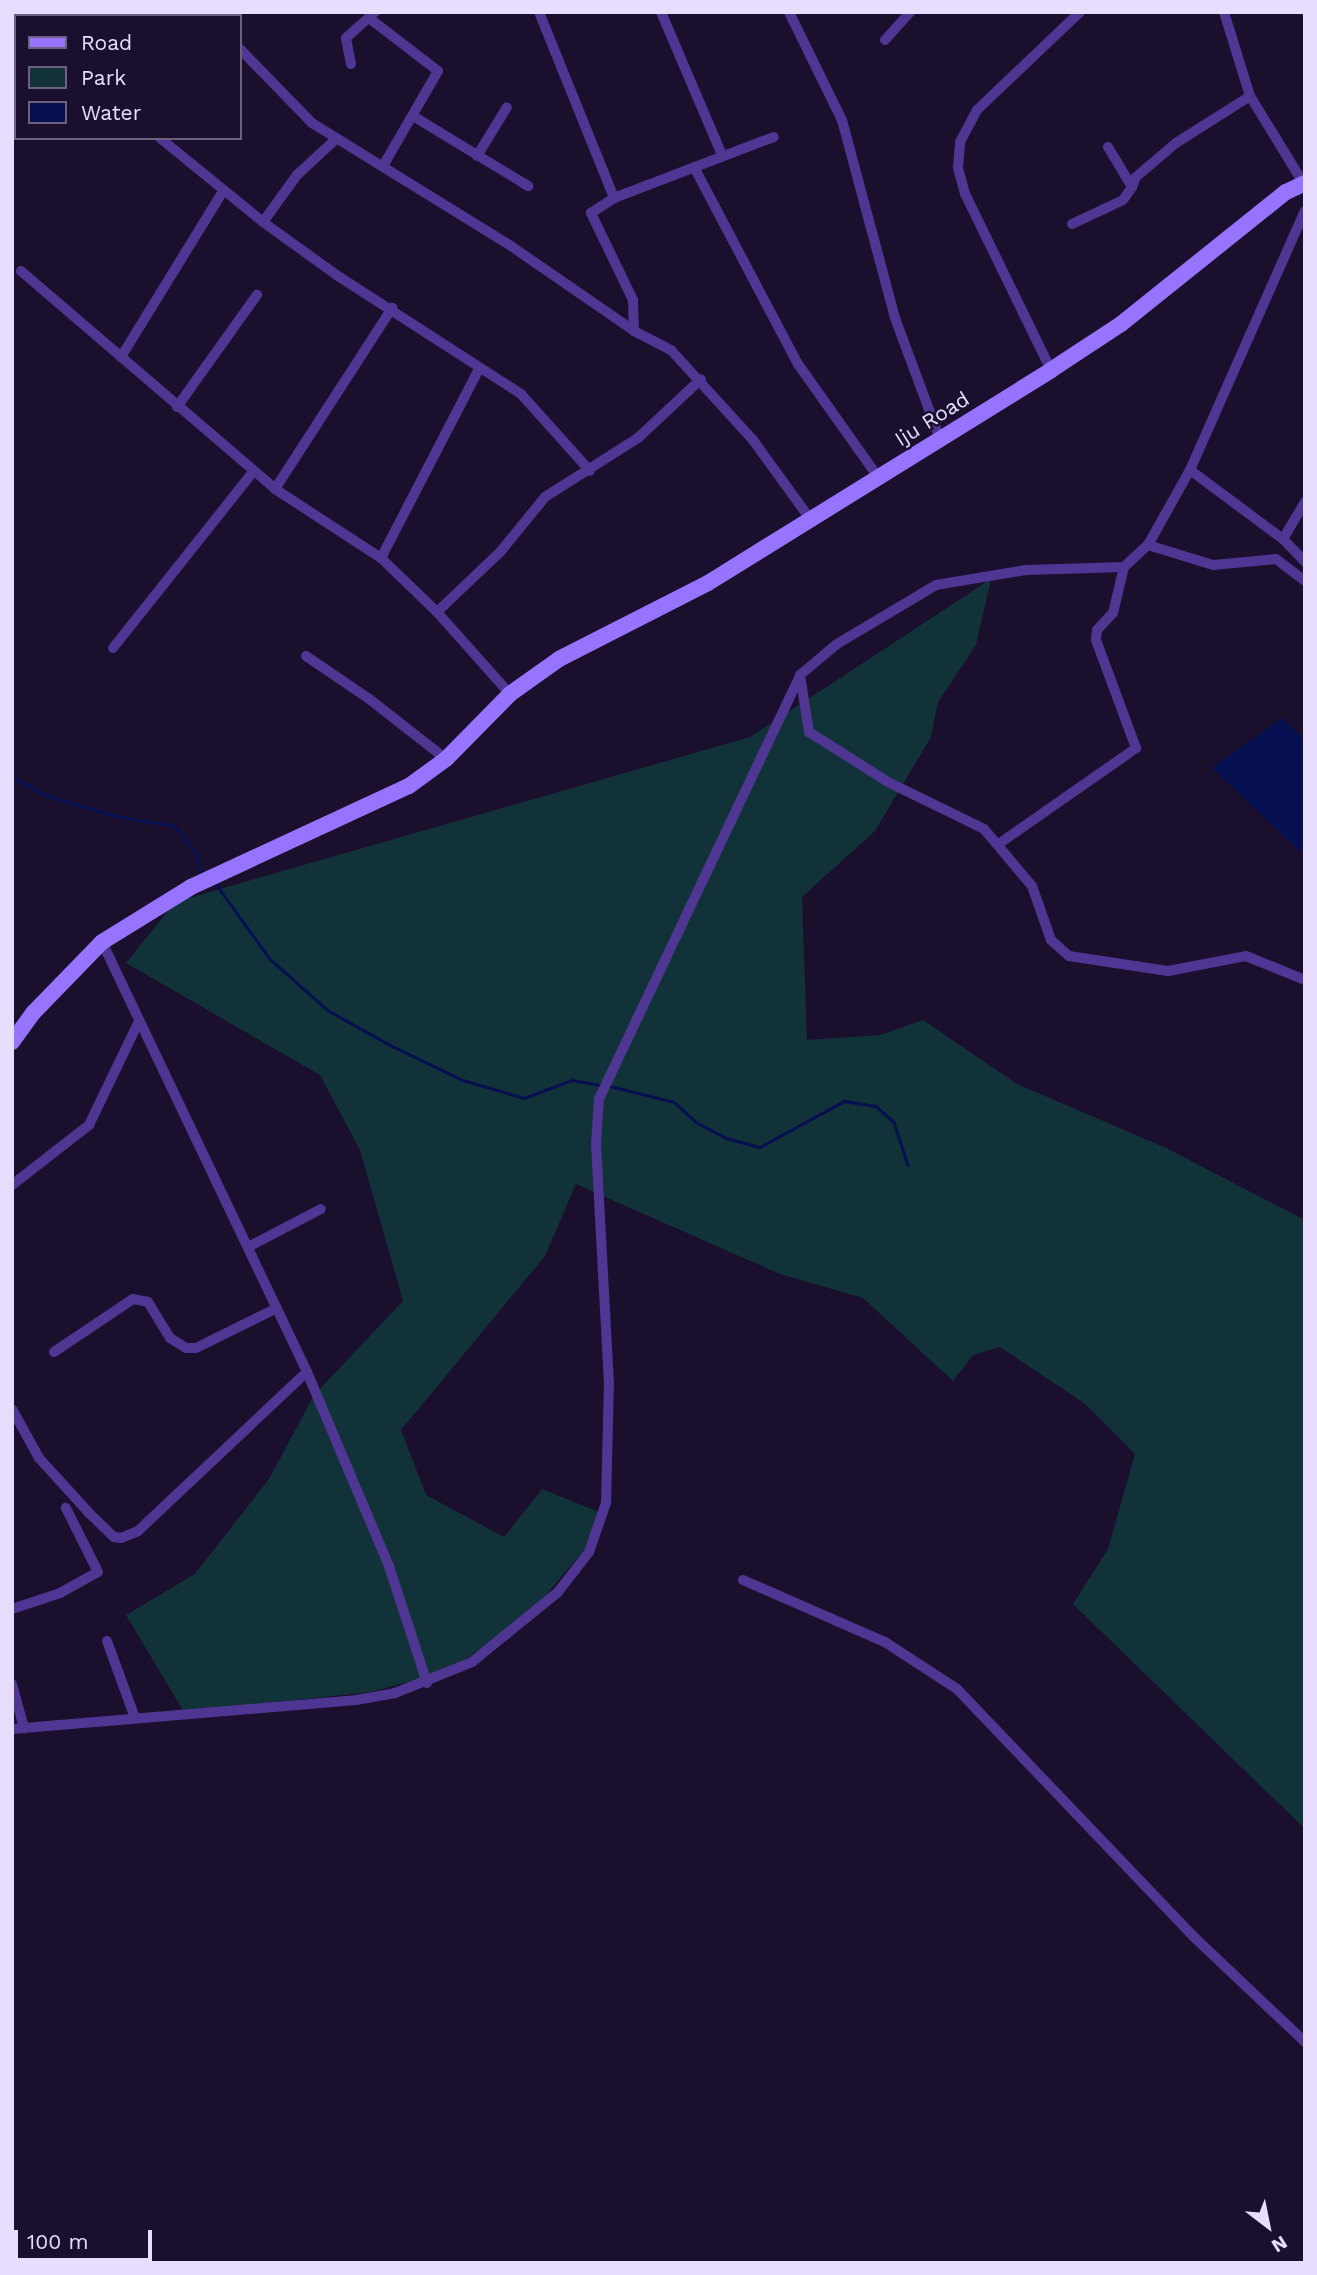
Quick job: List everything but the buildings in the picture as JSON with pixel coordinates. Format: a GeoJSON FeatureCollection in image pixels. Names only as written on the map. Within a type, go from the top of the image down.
{"type":"FeatureCollection","features":[{"type":"Feature","properties":{"kind":"main road","name":"Iju Road"},"geometry":{"type":"LineString","coordinates":[[12,1042],[33,1013],[102,942],[191,887],[409,786],[446,758],[510,694],[559,659],[708,583],[1051,370],[1121,324],[1286,192],[1304,183]]}},
{"type":"Feature","properties":{"kind":"street"},"geometry":{"type":"LineString","coordinates":[[539,12],[614,198]]}},
{"type":"Feature","properties":{"kind":"street"},"geometry":{"type":"LineString","coordinates":[[661,12],[722,155]]}},
{"type":"Feature","properties":{"kind":"street"},"geometry":{"type":"LineString","coordinates":[[789,12],[842,120],[895,318],[940,439]]}},
{"type":"Feature","properties":{"kind":"street"},"geometry":{"type":"LineString","coordinates":[[885,40],[910,12]]}},
{"type":"Feature","properties":{"kind":"street"},"geometry":{"type":"LineString","coordinates":[[1051,370],[965,194],[958,167],[960,142],[977,110],[1080,12]]}},
{"type":"Feature","properties":{"kind":"street"},"geometry":{"type":"LineString","coordinates":[[1224,12],[1250,96],[1304,183]]}},
{"type":"Feature","properties":{"kind":"street"},"geometry":{"type":"LineString","coordinates":[[351,64],[346,38],[372,15],[438,71],[384,164]]}},
{"type":"Feature","properties":{"kind":"street"},"geometry":{"type":"LineString","coordinates":[[242,51],[312,123],[384,164],[634,331],[671,350],[701,379],[811,520]]}},
{"type":"Feature","properties":{"kind":"street"},"geometry":{"type":"LineString","coordinates":[[1072,224],[1123,200],[1136,177],[1177,143],[1250,96]]}},
{"type":"Feature","properties":{"kind":"street"},"geometry":{"type":"LineString","coordinates":[[477,156],[507,107]]}},
{"type":"Feature","properties":{"kind":"street"},"geometry":{"type":"LineString","coordinates":[[412,116],[528,186]]}},
{"type":"Feature","properties":{"kind":"street"},"geometry":{"type":"LineString","coordinates":[[634,331],[633,300],[591,213],[614,198],[774,136]]}},
{"type":"Feature","properties":{"kind":"street"},"geometry":{"type":"LineString","coordinates":[[263,222],[297,175],[338,138]]}},
{"type":"Feature","properties":{"kind":"street"},"geometry":{"type":"LineString","coordinates":[[162,140],[263,222],[479,369],[521,394],[590,471]]}},
{"type":"Feature","properties":{"kind":"street"},"geometry":{"type":"LineString","coordinates":[[1108,147],[1132,187]]}},
{"type":"Feature","properties":{"kind":"street"},"geometry":{"type":"LineString","coordinates":[[694,167],[798,364],[878,478]]}},
{"type":"Feature","properties":{"kind":"street"},"geometry":{"type":"LineString","coordinates":[[121,357],[223,191]]}},
{"type":"Feature","properties":{"kind":"street"},"geometry":{"type":"LineString","coordinates":[[1000,843],[1136,748],[1096,635],[1113,613],[1124,567],[1148,545],[1190,470],[1304,217]]}},
{"type":"Feature","properties":{"kind":"street"},"geometry":{"type":"LineString","coordinates":[[21,271],[275,489],[381,558],[437,612],[510,694]]}},
{"type":"Feature","properties":{"kind":"street"},"geometry":{"type":"LineString","coordinates":[[177,407],[257,295]]}},
{"type":"Feature","properties":{"kind":"street"},"geometry":{"type":"LineString","coordinates":[[275,489],[392,309]]}},
{"type":"Feature","properties":{"kind":"street"},"geometry":{"type":"LineString","coordinates":[[381,558],[479,369]]}},
{"type":"Feature","properties":{"kind":"street"},"geometry":{"type":"LineString","coordinates":[[437,612],[501,551],[545,497],[590,471],[638,438],[701,379]]}},
{"type":"Feature","properties":{"kind":"street"},"geometry":{"type":"LineString","coordinates":[[1190,470],[1283,539],[1305,562]]}},
{"type":"Feature","properties":{"kind":"street"},"geometry":{"type":"LineString","coordinates":[[113,648],[254,471]]}},
{"type":"Feature","properties":{"kind":"street"},"geometry":{"type":"LineString","coordinates":[[1283,539],[1305,502]]}},
{"type":"Feature","properties":{"kind":"street"},"geometry":{"type":"LineString","coordinates":[[1148,545],[1213,565],[1276,559],[1305,581]]}},
{"type":"Feature","properties":{"kind":"street"},"geometry":{"type":"LineString","coordinates":[[12,1729],[356,1700],[427,1683],[472,1662],[558,1592],[589,1552],[606,1503],[609,1384],[596,1144],[599,1099],[614,1059],[800,675],[837,645],[936,586],[1026,570],[1124,567]]}},
{"type":"Feature","properties":{"kind":"street"},"geometry":{"type":"LineString","coordinates":[[306,656],[446,758]]}},
{"type":"Feature","properties":{"kind":"street"},"geometry":{"type":"LineString","coordinates":[[800,675],[809,732],[888,782],[962,814],[1000,843],[1032,886],[1051,940],[1069,956],[1168,971],[1246,956],[1305,980]]}},
{"type":"Feature","properties":{"kind":"street"},"geometry":{"type":"LineString","coordinates":[[102,942],[138,1023],[307,1372],[389,1566],[427,1683]]}},
{"type":"Feature","properties":{"kind":"street"},"geometry":{"type":"LineString","coordinates":[[12,1185],[89,1125],[138,1023]]}},
{"type":"Feature","properties":{"kind":"street"},"geometry":{"type":"LineString","coordinates":[[248,1247],[321,1209]]}},
{"type":"Feature","properties":{"kind":"street"},"geometry":{"type":"LineString","coordinates":[[54,1352],[133,1298],[148,1302],[170,1338],[186,1348],[196,1348],[277,1308]]}},
{"type":"Feature","properties":{"kind":"street"},"geometry":{"type":"LineString","coordinates":[[12,1409],[39,1458],[89,1513],[114,1537],[121,1538],[138,1531],[307,1372]]}},
{"type":"Feature","properties":{"kind":"street"},"geometry":{"type":"LineString","coordinates":[[12,1609],[61,1593],[98,1572],[66,1508]]}},
{"type":"Feature","properties":{"kind":"street"},"geometry":{"type":"LineString","coordinates":[[743,1580],[885,1642],[957,1689],[1194,1937],[1305,2042]]}},
{"type":"Feature","properties":{"kind":"street"},"geometry":{"type":"LineString","coordinates":[[107,1641],[135,1718]]}},
{"type":"Feature","properties":{"kind":"street"},"geometry":{"type":"LineString","coordinates":[[12,1684],[24,1728]]}},
{"type":"Feature","properties":{"kind":"green space"},"geometry":{"type":"Polygon","coordinates":[[[991,579],[976,645],[938,702],[931,737],[875,831],[802,897],[807,1040],[880,1035],[923,1020],[1017,1084],[1166,1148],[1305,1220],[1305,1829],[1073,1604],[1108,1549],[1135,1454],[1084,1403],[1000,1347],[973,1355],[953,1381],[863,1298],[780,1274],[576,1184],[545,1256],[401,1430],[426,1495],[504,1537],[542,1489],[599,1512],[585,1549],[534,1609],[451,1670],[371,1692],[184,1712],[126,1615],[195,1574],[269,1479],[314,1395],[403,1301],[360,1150],[320,1075],[126,963],[175,902],[750,737],[991,579]]]}},
{"type":"Feature","properties":{"kind":"water"},"geometry":{"type":"Polygon","coordinates":[[[1282,718],[1305,740],[1305,856],[1212,768],[1282,718]]]}},
{"type":"Feature","properties":{"kind":"waterway"},"geometry":{"type":"LineString","coordinates":[[12,777],[48,796],[116,816],[175,826],[198,855],[198,868],[206,875]]}},
{"type":"Feature","properties":{"kind":"waterway"},"geometry":{"type":"LineString","coordinates":[[216,884],[270,959],[329,1011],[394,1047],[463,1080],[524,1098],[572,1080],[600,1085]]}},
{"type":"Feature","properties":{"kind":"waterway"},"geometry":{"type":"LineString","coordinates":[[610,1086],[674,1102],[696,1122],[726,1138],[760,1147],[844,1101],[876,1106],[894,1122],[908,1165]]}}]}
